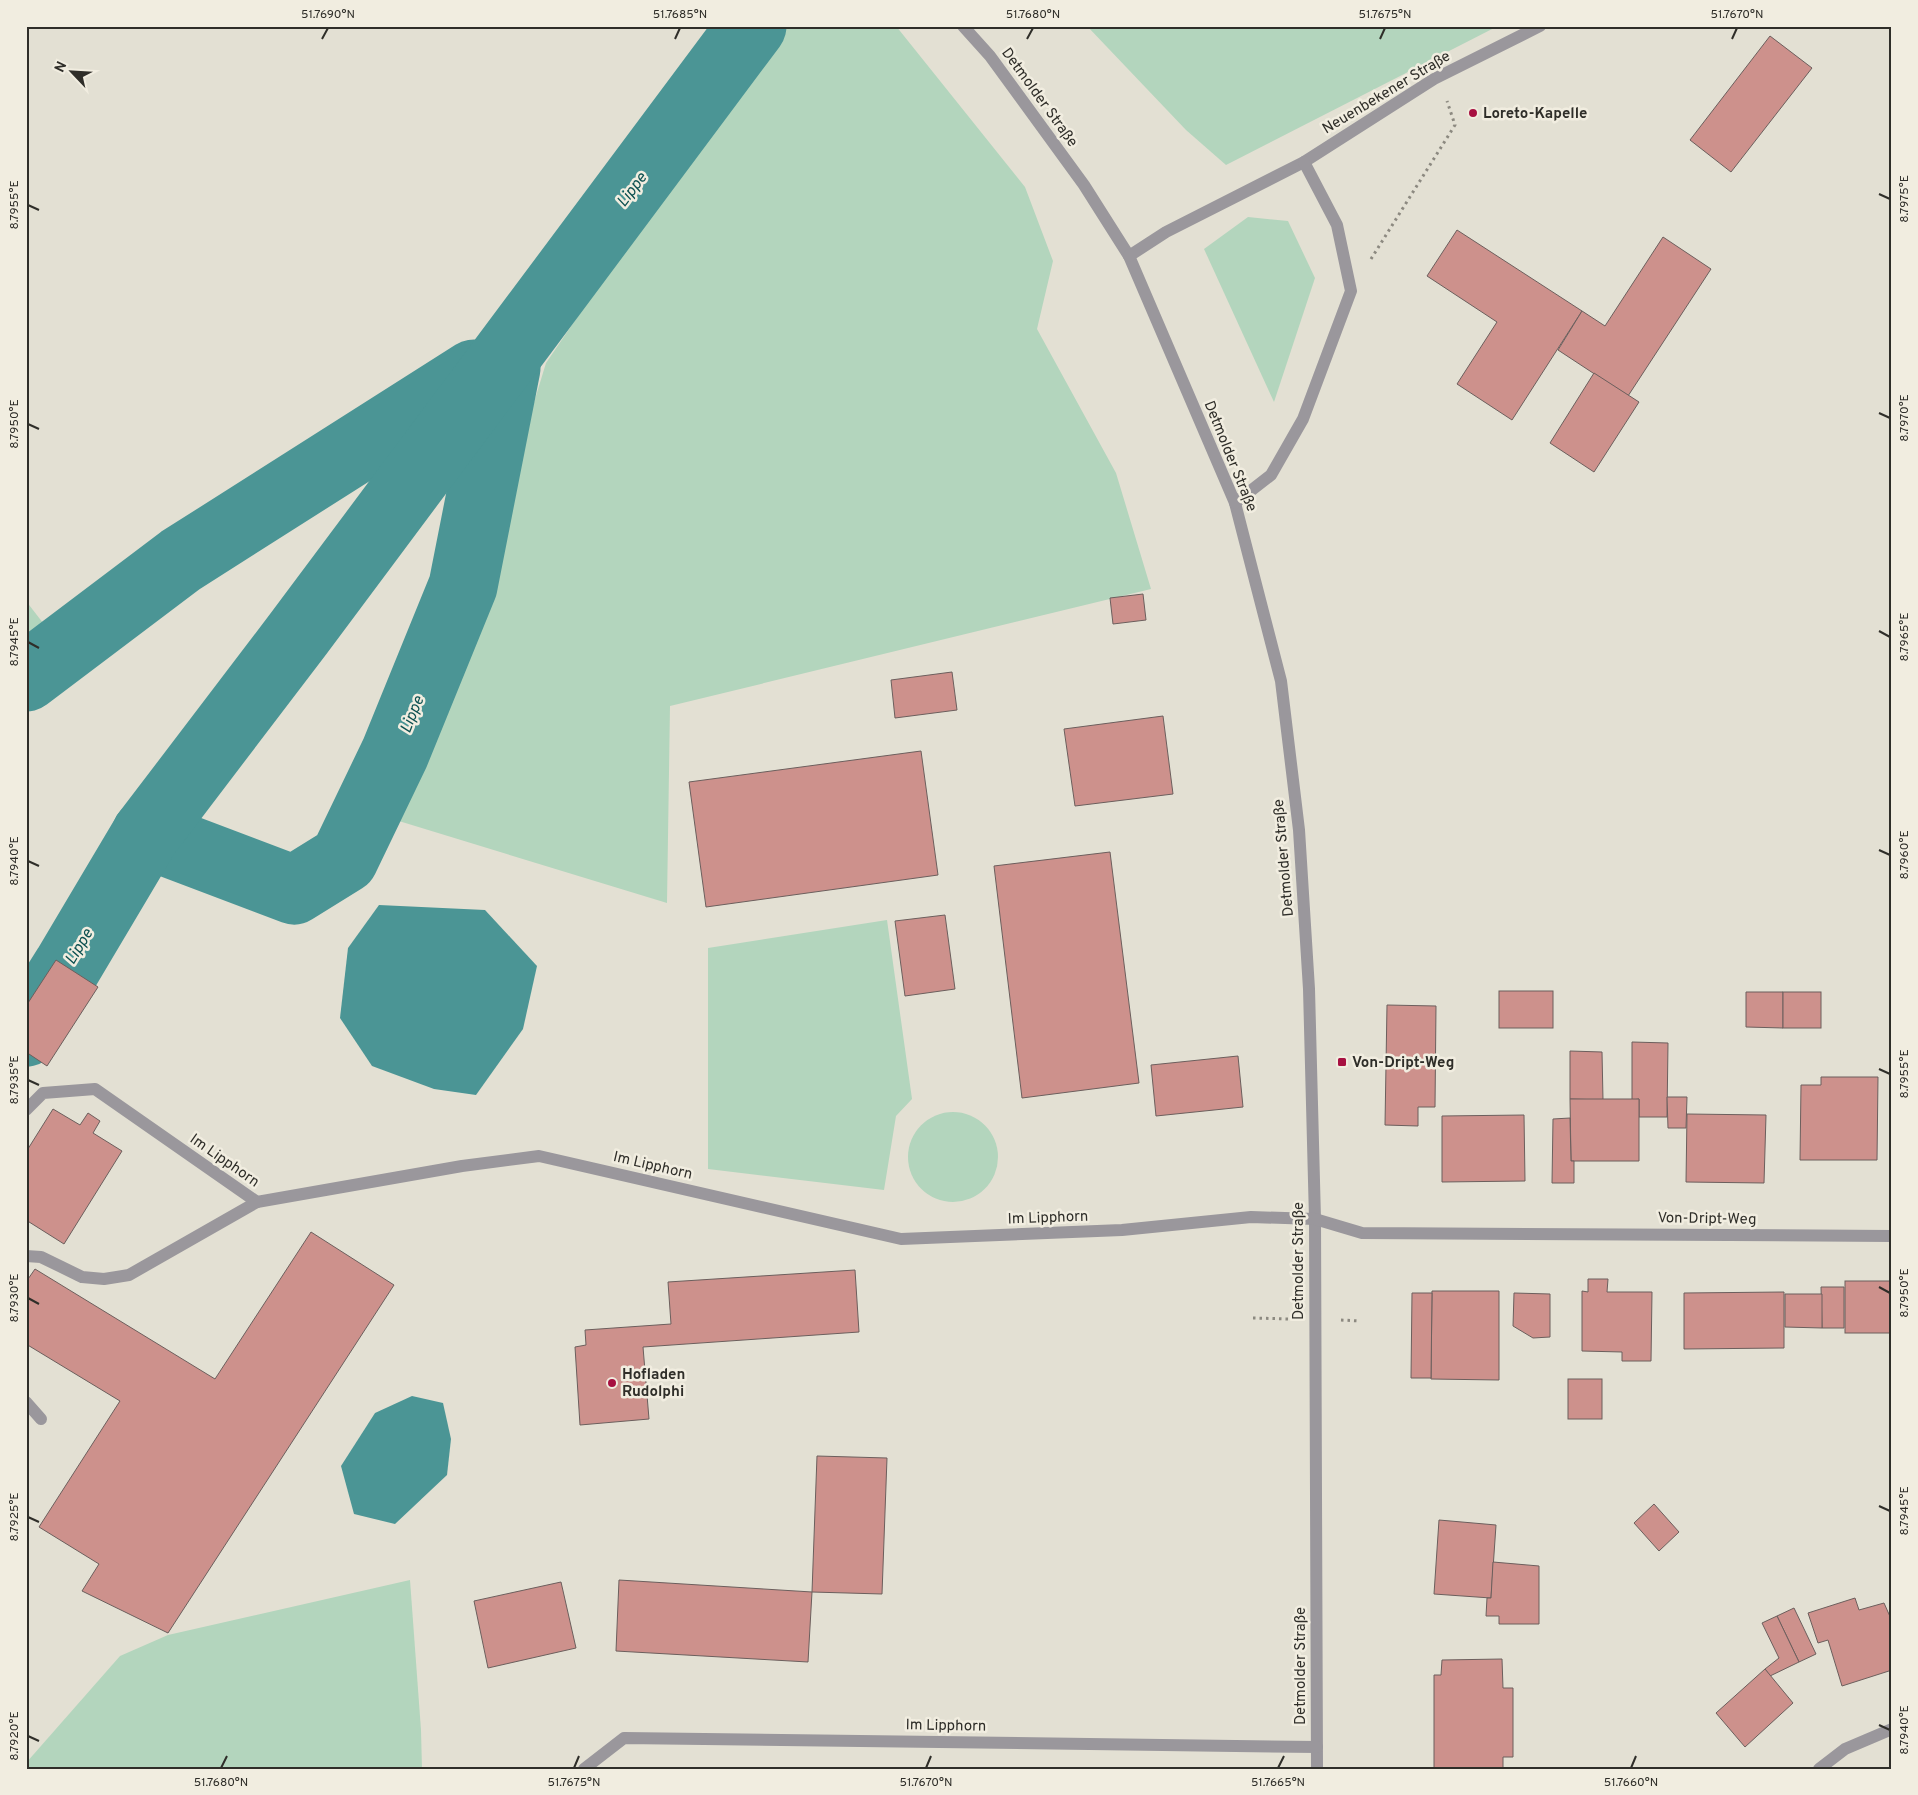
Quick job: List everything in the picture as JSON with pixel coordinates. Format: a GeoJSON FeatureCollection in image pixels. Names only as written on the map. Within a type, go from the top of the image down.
{"type":"FeatureCollection","features":[{"type":"Feature","properties":{"kind":"street","name":"Detmolder Straße"},"geometry":{"type":"LineString","coordinates":[[963,26],[990,56],[1079,178],[1129,256],[1235,503],[1281,681],[1299,830],[1309,989],[1314,1219],[1317,1769]]}},
{"type":"Feature","properties":{"kind":"street","name":"Neuenbekener Straße"},"geometry":{"type":"LineString","coordinates":[[1129,256],[1166,232],[1304,162],[1434,79],[1540,26]]}},
{"type":"Feature","properties":{"kind":"street"},"geometry":{"type":"LineString","coordinates":[[1235,503],[1271,474],[1303,420],[1351,291],[1337,225],[1304,162]]}},
{"type":"Feature","properties":{"kind":"street","name":"Im Lipphorn"},"geometry":{"type":"LineString","coordinates":[[26,1110],[43,1093],[95,1089],[257,1202],[462,1166],[539,1156],[901,1238],[1122,1230],[1250,1217],[1314,1219]]}},
{"type":"Feature","properties":{"kind":"street"},"geometry":{"type":"LineString","coordinates":[[26,1256],[41,1256],[82,1277],[104,1279],[129,1275],[257,1202]]}},
{"type":"Feature","properties":{"kind":"street","name":"Von-Dript-Weg"},"geometry":{"type":"LineString","coordinates":[[1314,1219],[1362,1233],[1892,1236]]}},
{"type":"Feature","properties":{"kind":"street"},"geometry":{"type":"LineString","coordinates":[[26,1402],[41,1419]]}},
{"type":"Feature","properties":{"kind":"street"},"geometry":{"type":"LineString","coordinates":[[1819,1769],[1846,1749],[1892,1729]]}},
{"type":"Feature","properties":{"kind":"street","name":"Im Lipphorn"},"geometry":{"type":"LineString","coordinates":[[584,1769],[624,1738],[1281,1745],[1317,1747]]}},
{"type":"Feature","properties":{"kind":"path"},"geometry":{"type":"LineString","coordinates":[[1351,291],[1455,124],[1452,110],[1434,79]]}},
{"type":"Feature","properties":{"kind":"green space"},"geometry":{"type":"Polygon","coordinates":[[[776,26],[896,26],[1025,187],[1053,261],[1037,329],[1116,473],[1151,589],[670,706],[667,903],[389,818],[448,685],[546,363],[776,26]]]}},
{"type":"Feature","properties":{"kind":"green space"},"geometry":{"type":"Polygon","coordinates":[[[1087,26],[1498,26],[1226,165],[1186,130],[1087,26]]]}},
{"type":"Feature","properties":{"kind":"green space"},"geometry":{"type":"Polygon","coordinates":[[[1248,217],[1288,221],[1315,278],[1274,402],[1204,249],[1248,217]]]}},
{"type":"Feature","properties":{"kind":"green space"},"geometry":{"type":"Polygon","coordinates":[[[26,601],[50,632],[26,651],[26,601]]]}},
{"type":"Feature","properties":{"kind":"green space"},"geometry":{"type":"Polygon","coordinates":[[[887,920],[912,1099],[896,1116],[884,1190],[708,1169],[708,948],[887,920]]]}},
{"type":"Feature","properties":{"kind":"green space"},"geometry":{"type":"Polygon","coordinates":[[[953,1112],[970,1116],[985,1125],[994,1140],[998,1157],[994,1174],[985,1189],[970,1198],[953,1202],[936,1198],[921,1189],[912,1174],[908,1157],[912,1140],[921,1125],[936,1116],[953,1112]]]}},
{"type":"Feature","properties":{"kind":"green space"},"geometry":{"type":"Polygon","coordinates":[[[410,1580],[422,1769],[26,1769],[26,1763],[120,1656],[168,1635],[410,1580]]]}},
{"type":"Feature","properties":{"kind":"water"},"geometry":{"type":"Polygon","coordinates":[[[379,905],[485,910],[537,966],[523,1029],[476,1095],[434,1089],[372,1066],[340,1018],[348,948],[379,905]]]}},
{"type":"Feature","properties":{"kind":"water"},"geometry":{"type":"Polygon","coordinates":[[[412,1396],[443,1403],[451,1439],[447,1475],[395,1524],[354,1514],[341,1466],[375,1413],[412,1396]]]}},
{"type":"Feature","properties":{"kind":"building"},"geometry":{"type":"Polygon","coordinates":[[[1770,36],[1812,68],[1731,172],[1690,140],[1770,36]]]}},
{"type":"Feature","properties":{"kind":"building"},"geometry":{"type":"Polygon","coordinates":[[[1457,230],[1582,311],[1512,420],[1457,384],[1497,322],[1427,276],[1457,230]]]}},
{"type":"Feature","properties":{"kind":"building"},"geometry":{"type":"Polygon","coordinates":[[[1663,237],[1711,269],[1628,396],[1558,350],[1582,311],[1605,326],[1663,237]]]}},
{"type":"Feature","properties":{"kind":"building"},"geometry":{"type":"Polygon","coordinates":[[[1594,373],[1639,402],[1594,472],[1550,443],[1594,373]]]}},
{"type":"Feature","properties":{"kind":"building"},"geometry":{"type":"Polygon","coordinates":[[[1143,594],[1146,620],[1113,624],[1110,598],[1143,594]]]}},
{"type":"Feature","properties":{"kind":"building"},"geometry":{"type":"Polygon","coordinates":[[[952,672],[957,710],[895,718],[891,680],[952,672]]]}},
{"type":"Feature","properties":{"kind":"building"},"geometry":{"type":"Polygon","coordinates":[[[1163,716],[1173,794],[1075,806],[1064,729],[1163,716]]]}},
{"type":"Feature","properties":{"kind":"building"},"geometry":{"type":"Polygon","coordinates":[[[921,751],[938,875],[706,907],[689,782],[921,751]]]}},
{"type":"Feature","properties":{"kind":"building"},"geometry":{"type":"Polygon","coordinates":[[[1110,852],[1139,1083],[1022,1098],[994,866],[1110,852]]]}},
{"type":"Feature","properties":{"kind":"building"},"geometry":{"type":"Polygon","coordinates":[[[945,915],[955,989],[905,996],[895,921],[945,915]]]}},
{"type":"Feature","properties":{"kind":"building"},"geometry":{"type":"Polygon","coordinates":[[[56,960],[98,987],[47,1066],[26,1052],[26,1006],[56,960]]]}},
{"type":"Feature","properties":{"kind":"building"},"geometry":{"type":"Polygon","coordinates":[[[1499,991],[1553,991],[1553,1028],[1499,1028],[1499,991]]]}},
{"type":"Feature","properties":{"kind":"building"},"geometry":{"type":"Polygon","coordinates":[[[1746,992],[1783,992],[1783,1028],[1746,1027],[1746,992]]]}},
{"type":"Feature","properties":{"kind":"building"},"geometry":{"type":"Polygon","coordinates":[[[1783,992],[1821,992],[1821,1028],[1783,1028],[1783,992]]]}},
{"type":"Feature","properties":{"kind":"building"},"geometry":{"type":"Polygon","coordinates":[[[1387,1005],[1436,1006],[1435,1107],[1418,1107],[1418,1126],[1385,1125],[1387,1005]]]}},
{"type":"Feature","properties":{"kind":"building"},"geometry":{"type":"Polygon","coordinates":[[[1632,1042],[1668,1043],[1667,1117],[1639,1117],[1639,1099],[1632,1100],[1632,1042]]]}},
{"type":"Feature","properties":{"kind":"building"},"geometry":{"type":"Polygon","coordinates":[[[1570,1051],[1602,1052],[1603,1100],[1570,1099],[1570,1051]]]}},
{"type":"Feature","properties":{"kind":"building"},"geometry":{"type":"Polygon","coordinates":[[[1238,1056],[1243,1107],[1156,1116],[1151,1065],[1238,1056]]]}},
{"type":"Feature","properties":{"kind":"building"},"geometry":{"type":"Polygon","coordinates":[[[1821,1077],[1878,1077],[1877,1160],[1800,1160],[1801,1085],[1821,1085],[1821,1077]]]}},
{"type":"Feature","properties":{"kind":"building"},"geometry":{"type":"Polygon","coordinates":[[[1667,1097],[1687,1097],[1686,1128],[1668,1128],[1667,1097]]]}},
{"type":"Feature","properties":{"kind":"building"},"geometry":{"type":"Polygon","coordinates":[[[1570,1099],[1639,1099],[1639,1161],[1571,1161],[1570,1099]]]}},
{"type":"Feature","properties":{"kind":"building"},"geometry":{"type":"Polygon","coordinates":[[[53,1109],[80,1125],[88,1113],[100,1121],[93,1133],[122,1151],[64,1244],[26,1220],[26,1152],[53,1109]]]}},
{"type":"Feature","properties":{"kind":"building"},"geometry":{"type":"Polygon","coordinates":[[[1687,1114],[1766,1115],[1764,1183],[1686,1182],[1687,1114]]]}},
{"type":"Feature","properties":{"kind":"building"},"geometry":{"type":"Polygon","coordinates":[[[1524,1115],[1525,1181],[1442,1182],[1442,1116],[1524,1115]]]}},
{"type":"Feature","properties":{"kind":"building"},"geometry":{"type":"Polygon","coordinates":[[[1570,1118],[1571,1161],[1574,1161],[1574,1183],[1552,1183],[1553,1119],[1570,1118]]]}},
{"type":"Feature","properties":{"kind":"building"},"geometry":{"type":"Polygon","coordinates":[[[311,1232],[394,1285],[168,1633],[82,1591],[99,1564],[39,1527],[120,1401],[26,1344],[26,1282],[35,1269],[215,1379],[311,1232]]]}},
{"type":"Feature","properties":{"kind":"building","name":"Hofladen Rudolphi"},"geometry":{"type":"Polygon","coordinates":[[[855,1270],[859,1332],[643,1347],[649,1419],[580,1425],[575,1347],[586,1345],[585,1330],[671,1324],[668,1282],[855,1270]]]}},
{"type":"Feature","properties":{"kind":"building"},"geometry":{"type":"Polygon","coordinates":[[[1588,1279],[1608,1279],[1607,1292],[1652,1292],[1651,1361],[1622,1361],[1622,1352],[1582,1351],[1582,1291],[1588,1292],[1588,1279]]]}},
{"type":"Feature","properties":{"kind":"building"},"geometry":{"type":"Polygon","coordinates":[[[1845,1281],[1892,1281],[1892,1333],[1845,1333],[1845,1281]]]}},
{"type":"Feature","properties":{"kind":"building"},"geometry":{"type":"Polygon","coordinates":[[[1821,1287],[1844,1287],[1844,1328],[1822,1328],[1821,1287]]]}},
{"type":"Feature","properties":{"kind":"building"},"geometry":{"type":"Polygon","coordinates":[[[1432,1291],[1499,1291],[1499,1380],[1431,1379],[1432,1291]]]}},
{"type":"Feature","properties":{"kind":"building"},"geometry":{"type":"Polygon","coordinates":[[[1784,1292],[1784,1348],[1684,1349],[1684,1293],[1784,1292]]]}},
{"type":"Feature","properties":{"kind":"building"},"geometry":{"type":"Polygon","coordinates":[[[1412,1293],[1432,1293],[1431,1378],[1411,1378],[1412,1293]]]}},
{"type":"Feature","properties":{"kind":"building"},"geometry":{"type":"Polygon","coordinates":[[[1514,1293],[1550,1294],[1550,1337],[1533,1338],[1513,1326],[1514,1293]]]}},
{"type":"Feature","properties":{"kind":"building"},"geometry":{"type":"Polygon","coordinates":[[[1785,1294],[1822,1294],[1822,1328],[1785,1327],[1785,1294]]]}},
{"type":"Feature","properties":{"kind":"building"},"geometry":{"type":"Polygon","coordinates":[[[1568,1379],[1602,1379],[1602,1419],[1568,1419],[1568,1379]]]}},
{"type":"Feature","properties":{"kind":"building"},"geometry":{"type":"Polygon","coordinates":[[[817,1456],[887,1458],[882,1594],[812,1592],[817,1456]]]}},
{"type":"Feature","properties":{"kind":"building"},"geometry":{"type":"Polygon","coordinates":[[[1654,1504],[1679,1532],[1659,1551],[1634,1523],[1654,1504]]]}},
{"type":"Feature","properties":{"kind":"building"},"geometry":{"type":"Polygon","coordinates":[[[1439,1520],[1496,1525],[1491,1598],[1434,1594],[1439,1520]]]}},
{"type":"Feature","properties":{"kind":"building"},"geometry":{"type":"Polygon","coordinates":[[[1493,1562],[1539,1566],[1539,1624],[1499,1624],[1499,1616],[1486,1616],[1487,1598],[1491,1598],[1493,1562]]]}},
{"type":"Feature","properties":{"kind":"building"},"geometry":{"type":"Polygon","coordinates":[[[619,1580],[812,1592],[808,1662],[616,1651],[619,1580]]]}},
{"type":"Feature","properties":{"kind":"building"},"geometry":{"type":"Polygon","coordinates":[[[561,1582],[576,1648],[488,1668],[474,1601],[561,1582]]]}},
{"type":"Feature","properties":{"kind":"building"},"geometry":{"type":"Polygon","coordinates":[[[1855,1598],[1859,1610],[1884,1603],[1892,1621],[1892,1670],[1842,1686],[1828,1640],[1818,1643],[1808,1613],[1855,1598]]]}},
{"type":"Feature","properties":{"kind":"building"},"geometry":{"type":"Polygon","coordinates":[[[1794,1608],[1816,1654],[1799,1662],[1777,1616],[1794,1608]]]}},
{"type":"Feature","properties":{"kind":"building"},"geometry":{"type":"Polygon","coordinates":[[[1777,1616],[1799,1662],[1770,1676],[1765,1669],[1779,1658],[1762,1623],[1777,1616]]]}},
{"type":"Feature","properties":{"kind":"building"},"geometry":{"type":"Polygon","coordinates":[[[1502,1659],[1503,1688],[1513,1688],[1513,1757],[1503,1757],[1503,1769],[1434,1769],[1434,1675],[1441,1675],[1442,1660],[1502,1659]]]}},
{"type":"Feature","properties":{"kind":"building"},"geometry":{"type":"Polygon","coordinates":[[[1765,1669],[1793,1703],[1745,1747],[1716,1713],[1765,1669]]]}},
{"type":"Feature","properties":{"kind":"waterway","name":"Lippe"},"geometry":{"type":"LineString","coordinates":[[26,1032],[146,834],[299,633],[752,26]]}},
{"type":"Feature","properties":{"kind":"waterway","name":"Lippe"},"geometry":{"type":"LineString","coordinates":[[146,834],[294,890],[344,859],[395,753],[463,586],[506,368]]}},
{"type":"Feature","properties":{"kind":"waterway","name":"Lippe"},"geometry":{"type":"LineString","coordinates":[[26,677],[181,560],[474,374]]}},
{"type":"Feature","properties":{"kind":"place","name":"Loreto-Kapelle"},"geometry":{"type":"Point","coordinates":[1473,113]}},
{"type":"Feature","properties":{"kind":"place","name":"Von-Dript-Weg"},"geometry":{"type":"Point","coordinates":[1342,1062]}},
{"type":"Feature","properties":{"kind":"place","name":"Hofladen Rudolphi"},"geometry":{"type":"Point","coordinates":[612,1383]}}]}
